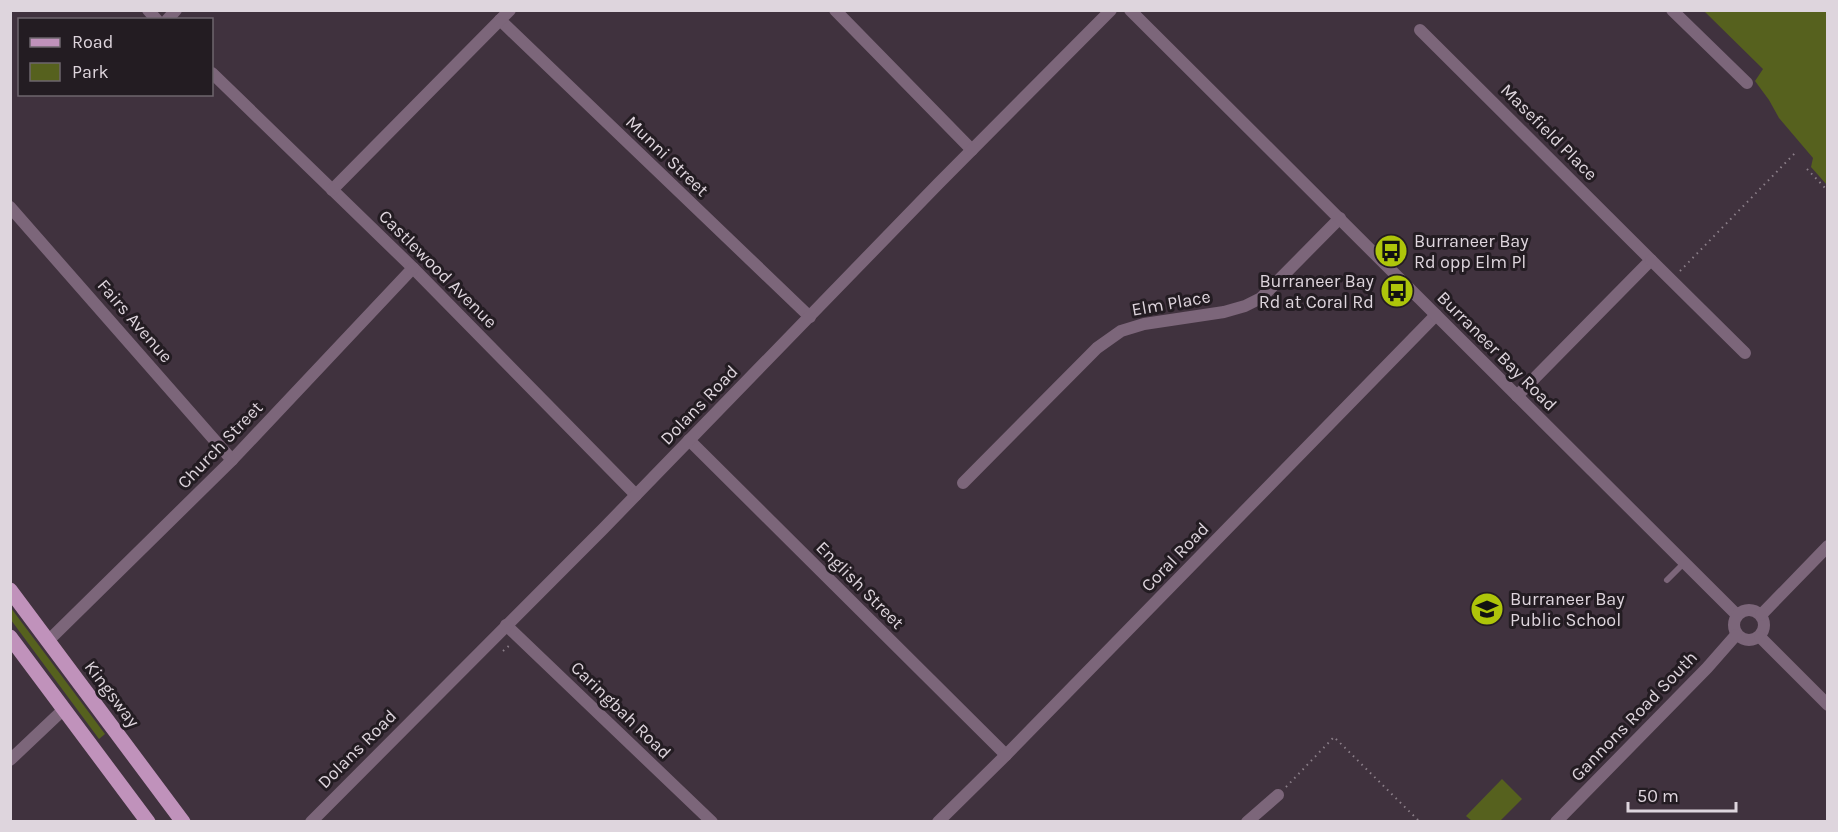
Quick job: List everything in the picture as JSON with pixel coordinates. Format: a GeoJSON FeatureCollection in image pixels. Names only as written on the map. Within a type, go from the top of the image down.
{"type":"FeatureCollection","features":[{"type":"Feature","properties":{"kind":"main road","name":"Kingsway"},"geometry":{"type":"LineString","coordinates":[[10,590],[183,822]]}},
{"type":"Feature","properties":{"kind":"main road"},"geometry":{"type":"LineString","coordinates":[[10,637],[148,822]]}},
{"type":"Feature","properties":{"kind":"street"},"geometry":{"type":"LineString","coordinates":[[333,190],[510,10]]}},
{"type":"Feature","properties":{"kind":"street"},"geometry":{"type":"LineString","coordinates":[[835,10],[972,150]]}},
{"type":"Feature","properties":{"kind":"street","name":"Dolans Road"},"geometry":{"type":"LineString","coordinates":[[311,822],[636,495],[1111,10]]}},
{"type":"Feature","properties":{"kind":"street","name":"Burraneer Bay Road"},"geometry":{"type":"LineString","coordinates":[[1130,10],[1737,615]]}},
{"type":"Feature","properties":{"kind":"street"},"geometry":{"type":"LineString","coordinates":[[1672,10],[1747,83]]}},
{"type":"Feature","properties":{"kind":"street","name":"Munni Street"},"geometry":{"type":"LineString","coordinates":[[500,20],[810,317]]}},
{"type":"Feature","properties":{"kind":"street","name":"Masefield Place"},"geometry":{"type":"LineString","coordinates":[[1420,30],[1745,353]]}},
{"type":"Feature","properties":{"kind":"street","name":"Castlewood Avenue"},"geometry":{"type":"LineString","coordinates":[[213,74],[413,268],[636,495]]}},
{"type":"Feature","properties":{"kind":"street","name":"Fairs Avenue"},"geometry":{"type":"LineString","coordinates":[[10,207],[232,460]]}},
{"type":"Feature","properties":{"kind":"street","name":"Elm Place"},"geometry":{"type":"LineString","coordinates":[[963,483],[1097,348],[1120,331],[1144,324],[1224,312],[1245,306],[1261,298],[1340,219]]}},
{"type":"Feature","properties":{"kind":"street"},"geometry":{"type":"LineString","coordinates":[[1517,396],[1651,260]]}},
{"type":"Feature","properties":{"kind":"street","name":"Church Street"},"geometry":{"type":"LineString","coordinates":[[48,641],[232,460],[413,268]]}},
{"type":"Feature","properties":{"kind":"street","name":"Coral Road"},"geometry":{"type":"LineString","coordinates":[[938,822],[1436,315]]}},
{"type":"Feature","properties":{"kind":"street","name":"English Street"},"geometry":{"type":"LineString","coordinates":[[689,440],[1006,755]]}},
{"type":"Feature","properties":{"kind":"street"},"geometry":{"type":"LineString","coordinates":[[1761,615],[1827,546]]}},
{"type":"Feature","properties":{"kind":"street"},"geometry":{"type":"LineString","coordinates":[[1746,610],[1761,615],[1764,624],[1760,637],[1755,640],[1745,640],[1737,635],[1733,624],[1737,615],[1746,610]]}},
{"type":"Feature","properties":{"kind":"street","name":"Caringbah Road"},"geometry":{"type":"LineString","coordinates":[[506,625],[707,820]]}},
{"type":"Feature","properties":{"kind":"street","name":"Gannons Road South"},"geometry":{"type":"LineString","coordinates":[[1556,822],[1737,635]]}},
{"type":"Feature","properties":{"kind":"street"},"geometry":{"type":"LineString","coordinates":[[1760,637],[1827,705]]}},
{"type":"Feature","properties":{"kind":"street"},"geometry":{"type":"LineString","coordinates":[[10,760],[64,709]]}},
{"type":"Feature","properties":{"kind":"street"},"geometry":{"type":"LineString","coordinates":[[1247,822],[1278,795]]}},
{"type":"Feature","properties":{"kind":"lane"},"geometry":{"type":"LineString","coordinates":[[1668,580],[1685,562]]}},
{"type":"Feature","properties":{"kind":"path"},"geometry":{"type":"LineString","coordinates":[[1672,280],[1796,152]]}},
{"type":"Feature","properties":{"kind":"path"},"geometry":{"type":"LineString","coordinates":[[1807,169],[1827,190]]}},
{"type":"Feature","properties":{"kind":"path"},"geometry":{"type":"LineString","coordinates":[[1278,795],[1334,737],[1420,822]]}},
{"type":"Feature","properties":{"kind":"green space"},"geometry":{"type":"Polygon","coordinates":[[[1704,11],[1827,11],[1827,185],[1811,167],[1813,158],[1779,118],[1755,81],[1763,69],[1704,11]]]}},
{"type":"Feature","properties":{"kind":"green space"},"geometry":{"type":"Polygon","coordinates":[[[11,608],[105,734],[99,739],[11,620],[11,608]]]}},
{"type":"Feature","properties":{"kind":"green space"},"geometry":{"type":"Polygon","coordinates":[[[1502,779],[1522,799],[1500,821],[1472,821],[1466,816],[1502,779]]]}},
{"type":"Feature","properties":{"kind":"place","name":"Burraneer Bay Rd opp Elm Pl"},"geometry":{"type":"Point","coordinates":[1391,251]}},
{"type":"Feature","properties":{"kind":"place","name":"Burraneer Bay Rd at Coral Rd"},"geometry":{"type":"Point","coordinates":[1397,291]}},
{"type":"Feature","properties":{"kind":"place","name":"Burraneer Bay Public School"},"geometry":{"type":"Point","coordinates":[1487,609]}}]}
